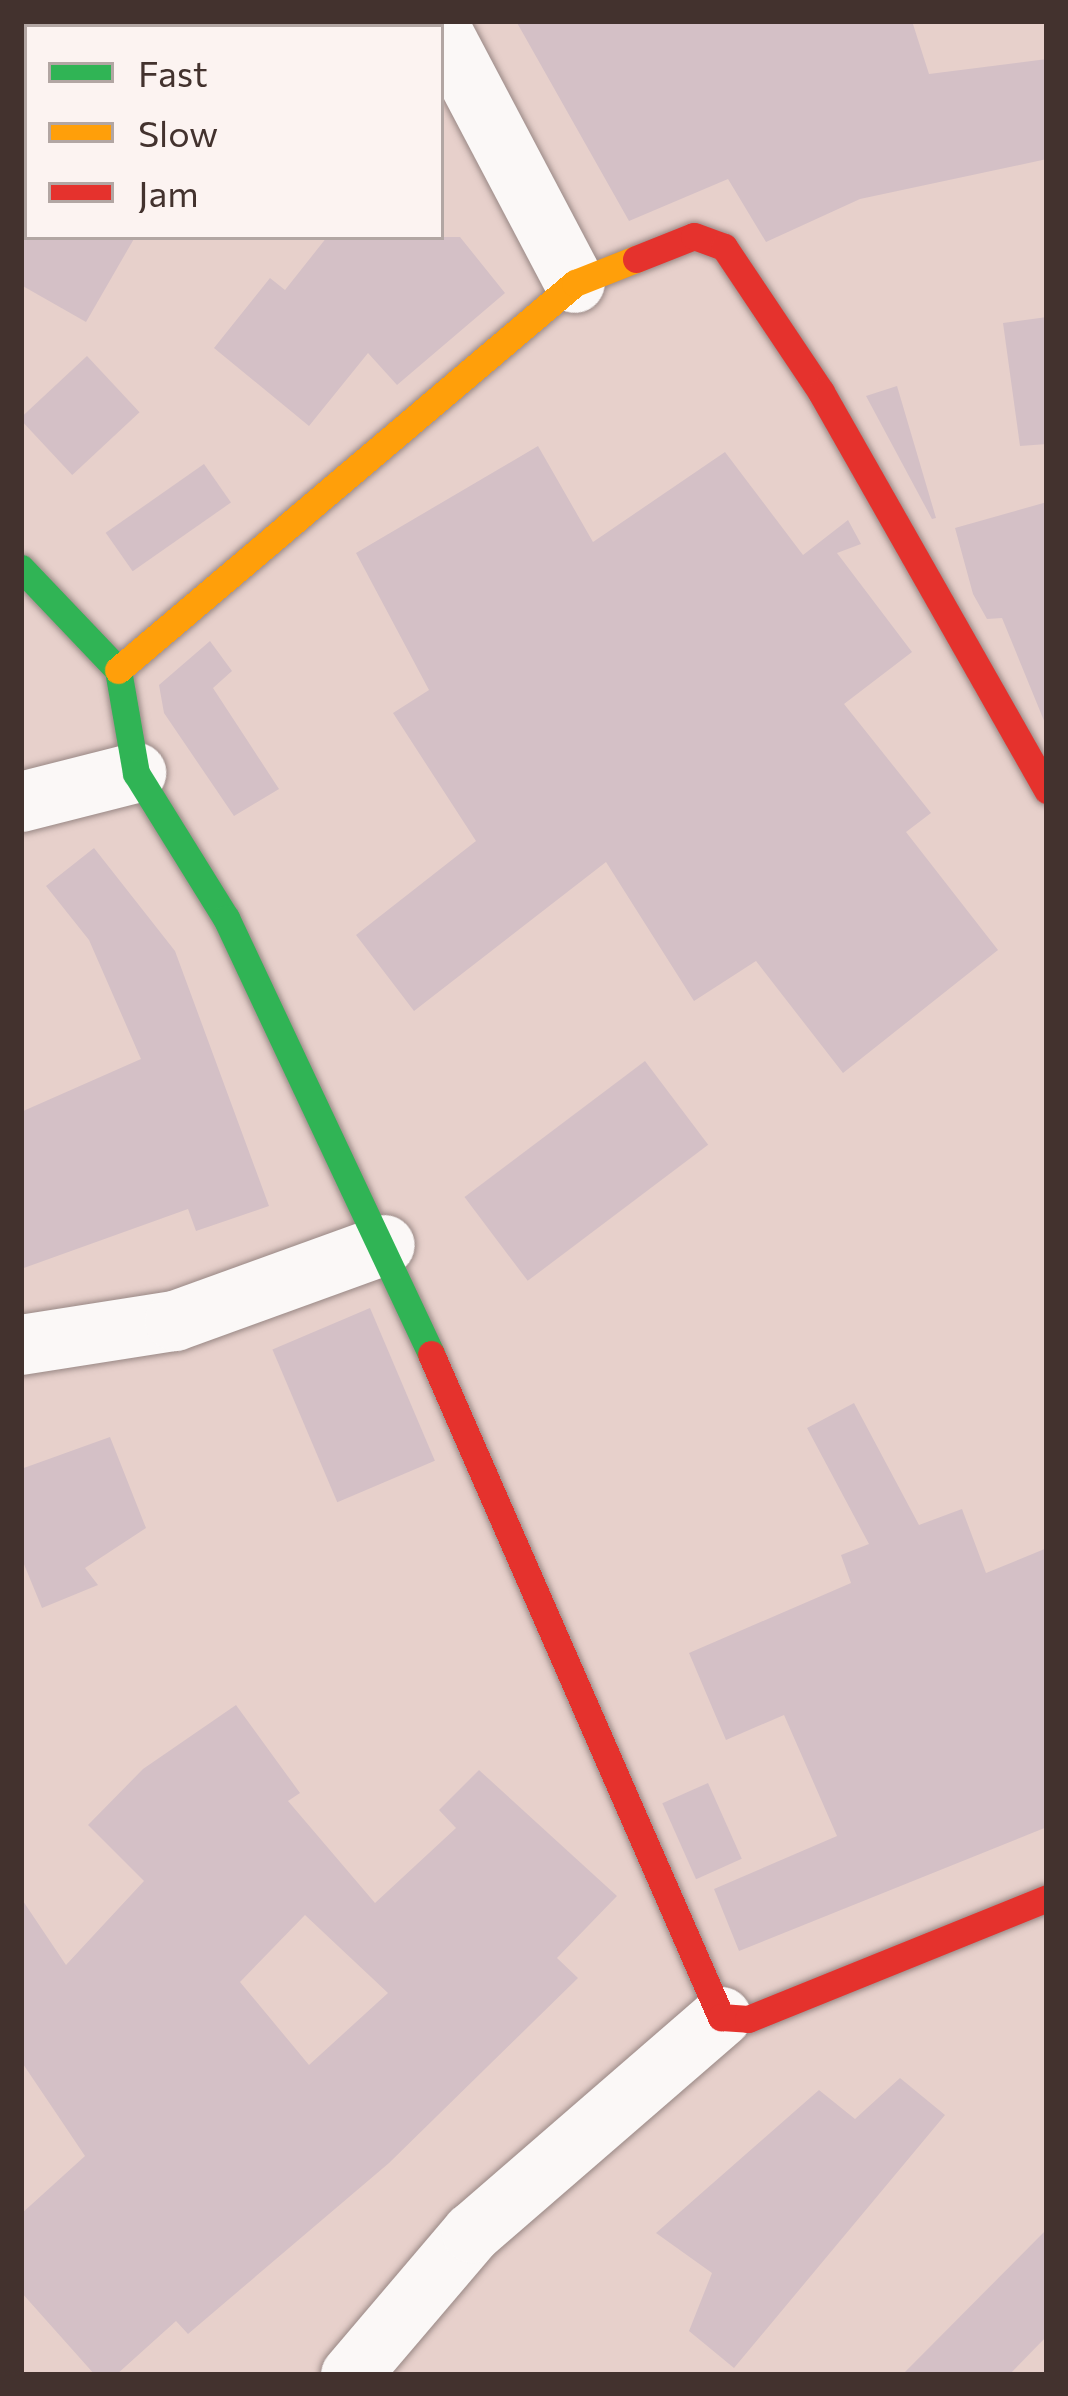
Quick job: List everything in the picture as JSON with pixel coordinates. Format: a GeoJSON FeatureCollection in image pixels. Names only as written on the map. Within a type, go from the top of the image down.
{"type":"FeatureCollection","features":[{"type":"Feature","properties":{"kind":"street"},"geometry":{"type":"LineString","coordinates":[[444,34],[575,284]]}},
{"type":"Feature","properties":{"kind":"street"},"geometry":{"type":"LineString","coordinates":[[118,670],[575,284],[651,246],[694,236],[724,247],[821,392],[1010,741],[1047,790]]}},
{"type":"Feature","properties":{"kind":"street"},"geometry":{"type":"LineString","coordinates":[[21,568],[118,670],[136,773],[226,918],[385,1245],[721,2017]]}},
{"type":"Feature","properties":{"kind":"street"},"geometry":{"type":"LineString","coordinates":[[21,802],[136,773]]}},
{"type":"Feature","properties":{"kind":"street"},"geometry":{"type":"LineString","coordinates":[[21,1345],[175,1321],[385,1245]]}},
{"type":"Feature","properties":{"kind":"street"},"geometry":{"type":"LineString","coordinates":[[351,2375],[472,2233],[721,2017],[748,2019],[1047,1898]]}},
{"type":"Feature","properties":{"kind":"building"},"geometry":{"type":"Polygon","coordinates":[[[516,21],[912,21],[929,74],[1047,59],[1047,159],[860,199],[766,242],[728,179],[629,221],[516,21]]]}},
{"type":"Feature","properties":{"kind":"building"},"geometry":{"type":"Polygon","coordinates":[[[21,237],[133,240],[86,322],[21,285],[21,237]]]}},
{"type":"Feature","properties":{"kind":"building"},"geometry":{"type":"Polygon","coordinates":[[[460,237],[505,293],[397,385],[368,353],[309,426],[214,348],[270,278],[285,290],[325,240],[460,237]]]}},
{"type":"Feature","properties":{"kind":"building"},"geometry":{"type":"Polygon","coordinates":[[[1047,317],[1047,444],[1020,446],[1003,323],[1047,317]]]}},
{"type":"Feature","properties":{"kind":"building"},"geometry":{"type":"Polygon","coordinates":[[[87,356],[140,412],[72,475],[21,418],[87,356]]]}},
{"type":"Feature","properties":{"kind":"building"},"geometry":{"type":"Polygon","coordinates":[[[897,386],[936,518],[932,519],[866,396],[897,386]]]}},
{"type":"Feature","properties":{"kind":"building"},"geometry":{"type":"Polygon","coordinates":[[[538,446],[593,542],[725,452],[803,555],[848,520],[861,544],[837,553],[912,652],[844,704],[931,813],[906,832],[998,950],[843,1073],[756,961],[694,1001],[606,862],[414,1011],[356,935],[476,841],[393,713],[429,690],[356,553],[538,446]]]}},
{"type":"Feature","properties":{"kind":"building"},"geometry":{"type":"Polygon","coordinates":[[[204,464],[231,503],[133,571],[106,533],[204,464]]]}},
{"type":"Feature","properties":{"kind":"building"},"geometry":{"type":"Polygon","coordinates":[[[1047,502],[1047,728],[1002,618],[987,619],[973,594],[955,528],[1047,502]]]}},
{"type":"Feature","properties":{"kind":"building"},"geometry":{"type":"Polygon","coordinates":[[[210,641],[232,671],[213,688],[279,789],[234,816],[164,713],[159,685],[210,641]]]}},
{"type":"Feature","properties":{"kind":"building"},"geometry":{"type":"Polygon","coordinates":[[[94,848],[175,951],[269,1206],[196,1231],[188,1209],[21,1269],[21,1112],[141,1059],[89,940],[46,886],[94,848]]]}},
{"type":"Feature","properties":{"kind":"building"},"geometry":{"type":"Polygon","coordinates":[[[645,1061],[708,1145],[528,1281],[465,1197],[645,1061]]]}},
{"type":"Feature","properties":{"kind":"building"},"geometry":{"type":"Polygon","coordinates":[[[370,1308],[435,1461],[337,1502],[272,1349],[370,1308]]]}},
{"type":"Feature","properties":{"kind":"building"},"geometry":{"type":"Polygon","coordinates":[[[854,1403],[919,1525],[962,1509],[986,1573],[1047,1548],[1047,1827],[739,1951],[714,1889],[837,1836],[784,1715],[726,1740],[689,1653],[851,1583],[841,1555],[869,1544],[807,1428],[854,1403]]]}},
{"type":"Feature","properties":{"kind":"building"},"geometry":{"type":"Polygon","coordinates":[[[110,1437],[146,1528],[85,1568],[98,1585],[42,1608],[21,1557],[21,1469],[110,1437]]]}},
{"type":"Feature","properties":{"kind":"building"},"geometry":{"type":"Polygon","coordinates":[[[236,1705],[300,1793],[288,1801],[375,1903],[456,1828],[439,1810],[479,1770],[617,1896],[557,1958],[578,1978],[389,2163],[188,2334],[176,2321],[116,2375],[95,2375],[21,2292],[21,2214],[85,2156],[21,2061],[21,1898],[66,1965],[144,1881],[88,1825],[143,1769],[236,1705]],[[305,1915],[240,1982],[309,2065],[388,1993],[305,1915]]]}},
{"type":"Feature","properties":{"kind":"building"},"geometry":{"type":"Polygon","coordinates":[[[708,1783],[742,1859],[696,1879],[662,1803],[708,1783]]]}},
{"type":"Feature","properties":{"kind":"building"},"geometry":{"type":"Polygon","coordinates":[[[900,2078],[945,2115],[734,2368],[689,2331],[712,2273],[656,2233],[819,2090],[855,2119],[900,2078]]]}},
{"type":"Feature","properties":{"kind":"building"},"geometry":{"type":"Polygon","coordinates":[[[1047,2229],[1047,2336],[1009,2375],[902,2375],[1047,2229]]]}},
{"type":"Feature","properties":{"kind":"traffic: fast"},"geometry":{"type":"LineString","coordinates":[[21,568],[118,670],[136,773],[226,918],[431,1354]]}},
{"type":"Feature","properties":{"kind":"traffic: slow"},"geometry":{"type":"LineString","coordinates":[[118,670],[575,283],[636,259]]}},
{"type":"Feature","properties":{"kind":"traffic: jam"},"geometry":{"type":"LineString","coordinates":[[636,259],[694,236],[724,247],[821,392],[1047,790]]}},
{"type":"Feature","properties":{"kind":"traffic: jam"},"geometry":{"type":"LineString","coordinates":[[431,1354],[721,2017],[748,2019],[1047,1898]]}}]}
